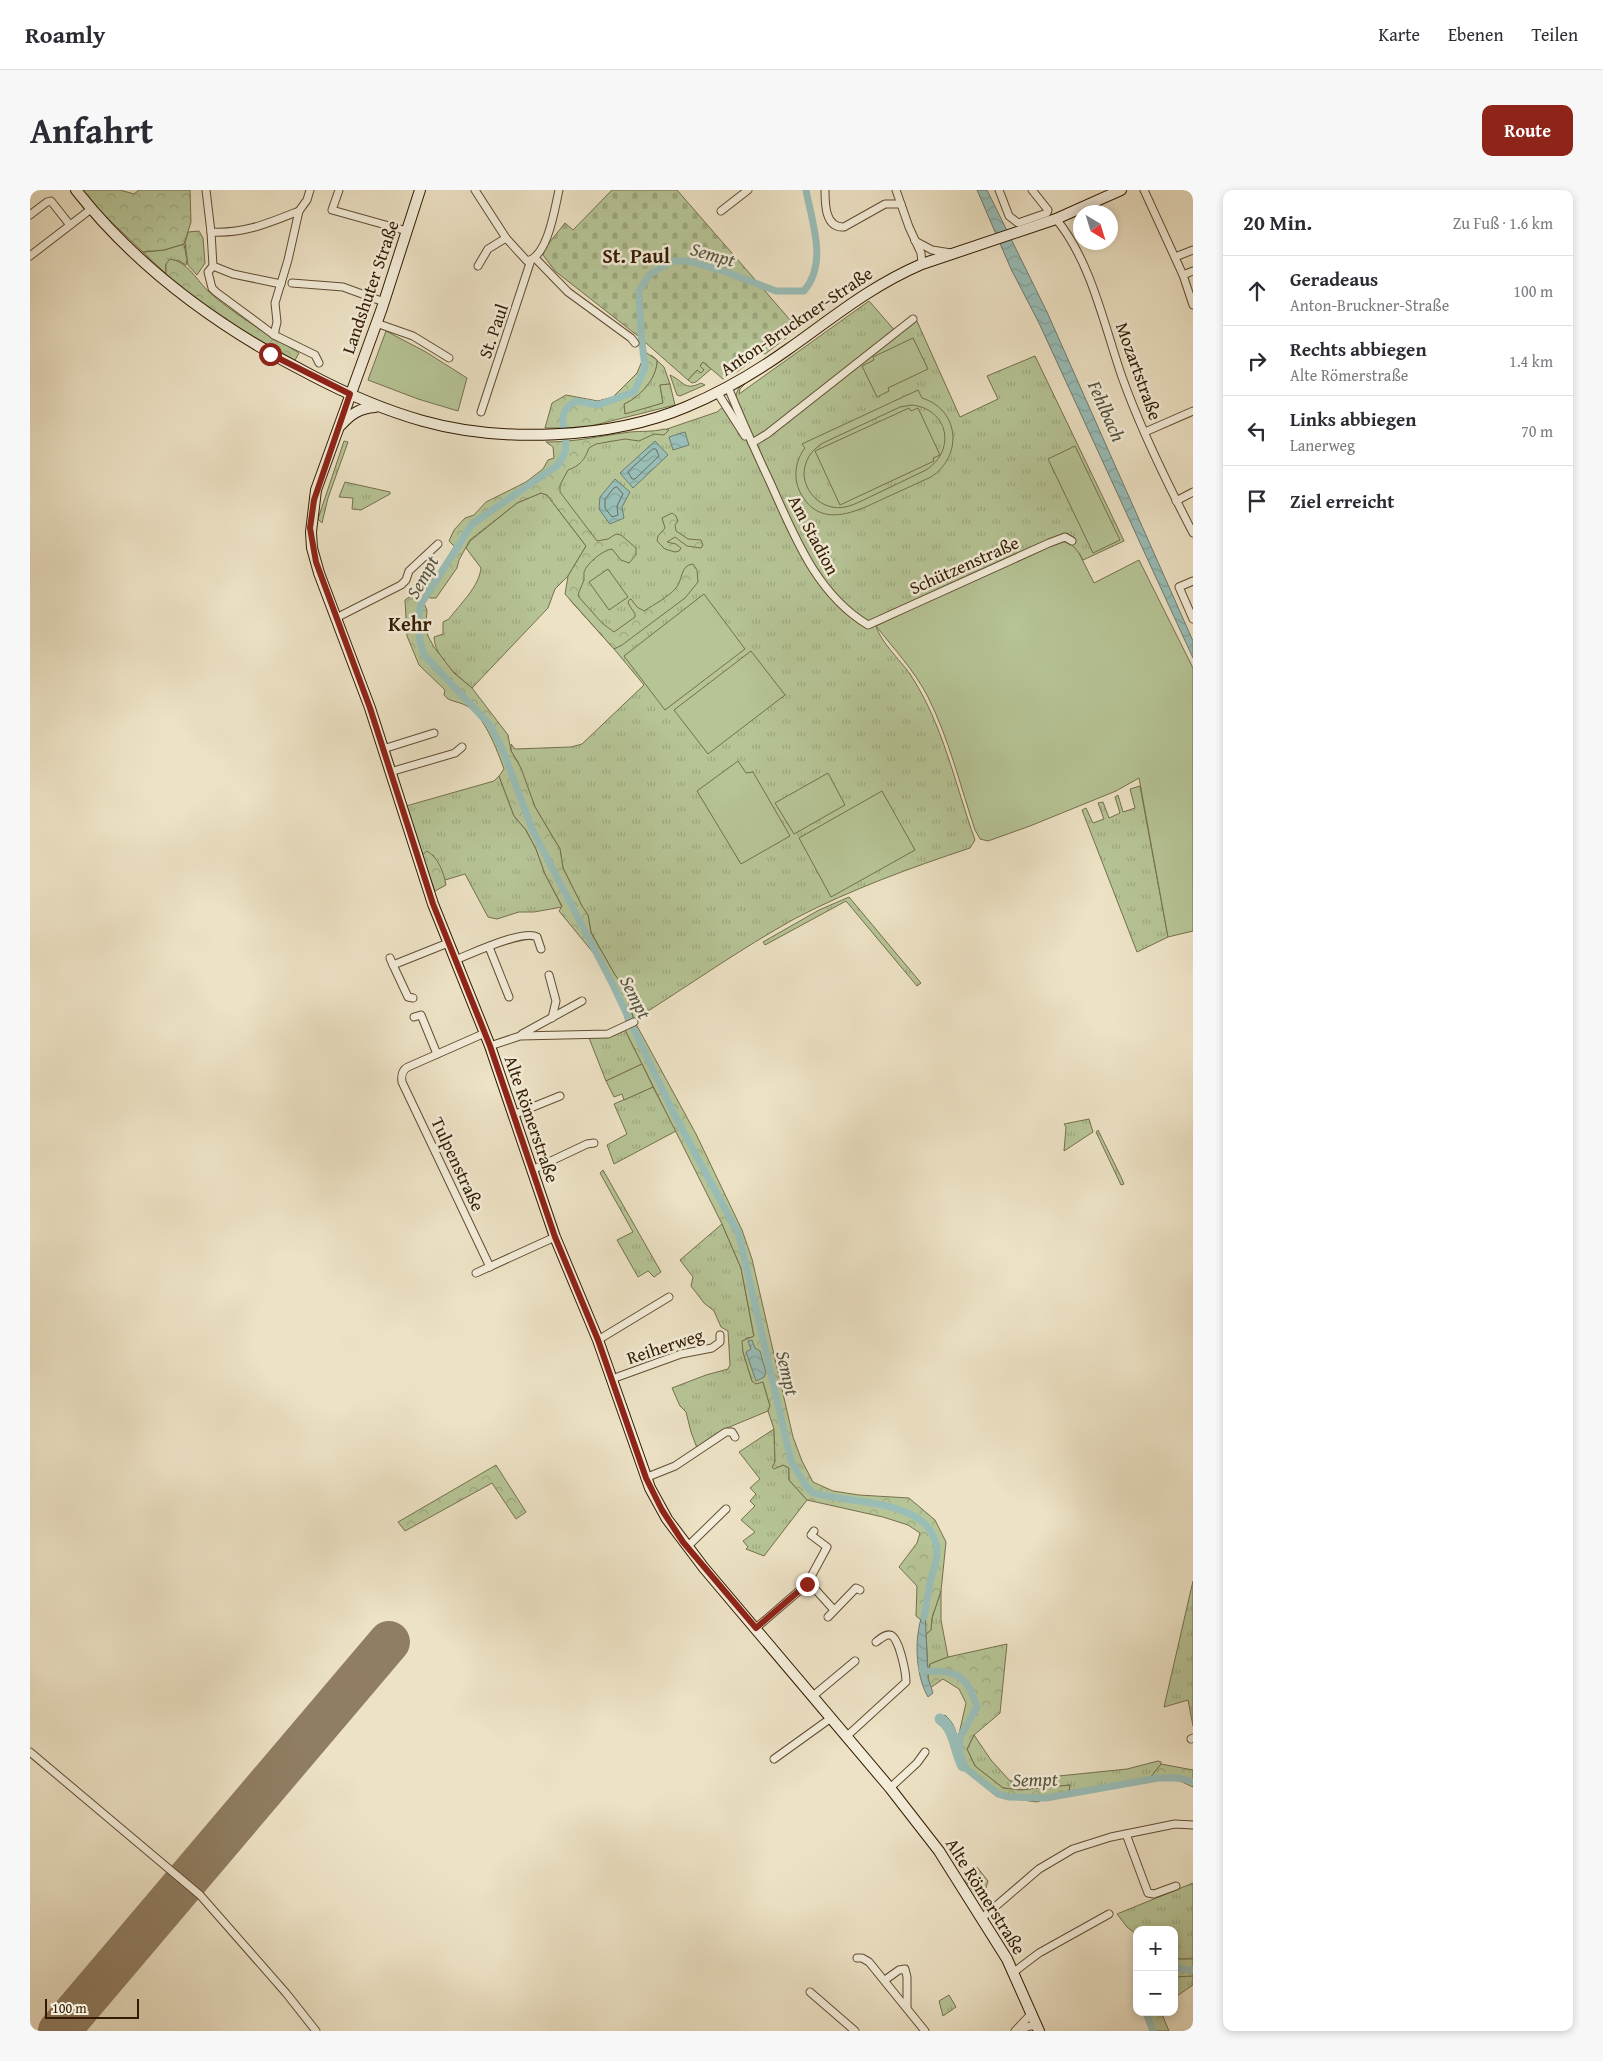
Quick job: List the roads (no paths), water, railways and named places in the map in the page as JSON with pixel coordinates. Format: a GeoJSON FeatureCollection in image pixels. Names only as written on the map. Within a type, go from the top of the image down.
{"type":"FeatureCollection","features":[{"type":"Feature","properties":{"kind":"main road","name":"Anton-Bruckner-Straße"},"geometry":{"type":"LineString","coordinates":[[76,190],[116,236],[163,280],[206,314],[270,354],[376,406],[425,422],[472,431],[517,435],[573,433],[648,420],[683,408],[728,387],[788,349],[867,292],[922,264],[1019,227],[1056,219],[1120,190]]}},
{"type":"Feature","properties":{"kind":"main road","name":"Landshuter Straße"},"geometry":{"type":"LineString","coordinates":[[350,394],[384,302],[420,190]]}},
{"type":"Feature","properties":{"kind":"main road","name":"Alte Römerstraße"},"geometry":{"type":"LineString","coordinates":[[350,394],[316,490],[310,528],[316,562],[356,668],[433,904],[490,1046],[555,1237],[598,1340],[646,1478],[667,1519],[687,1547],[890,1788],[942,1855],[1014,1972],[1038,2028]]}},
{"type":"Feature","properties":{"kind":"main road"},"geometry":{"type":"LineString","coordinates":[[338,428],[350,415],[376,406]]}},
{"type":"Feature","properties":{"kind":"street"},"geometry":{"type":"LineString","coordinates":[[206,190],[213,266],[208,272],[210,283],[216,292],[274,334],[315,355],[319,363]]}},
{"type":"Feature","properties":{"kind":"street"},"geometry":{"type":"LineString","coordinates":[[274,334],[277,322],[275,304],[282,283],[299,211],[307,200],[310,190]]}},
{"type":"Feature","properties":{"kind":"street"},"geometry":{"type":"LineString","coordinates":[[339,190],[332,210],[407,231]]}},
{"type":"Feature","properties":{"kind":"street"},"geometry":{"type":"LineString","coordinates":[[475,190],[506,238],[524,258],[527,260],[533,259],[568,292],[631,338],[635,343]]}},
{"type":"Feature","properties":{"kind":"street","name":"St. Paul"},"geometry":{"type":"LineString","coordinates":[[481,412],[533,259],[551,227],[559,190]]}},
{"type":"Feature","properties":{"kind":"street"},"geometry":{"type":"LineString","coordinates":[[722,211],[748,190]]}},
{"type":"Feature","properties":{"kind":"street"},"geometry":{"type":"LineString","coordinates":[[826,190],[828,215],[831,222],[838,228],[844,228],[885,204],[901,204]]}},
{"type":"Feature","properties":{"kind":"street"},"geometry":{"type":"LineString","coordinates":[[896,190],[915,242],[921,253],[922,264]]}},
{"type":"Feature","properties":{"kind":"street"},"geometry":{"type":"LineString","coordinates":[[999,190],[1009,216],[1019,227],[1046,213],[1048,210],[1032,190]]}},
{"type":"Feature","properties":{"kind":"street"},"geometry":{"type":"LineString","coordinates":[[1144,190],[1183,275],[1193,305]]}},
{"type":"Feature","properties":{"kind":"street"},"geometry":{"type":"LineString","coordinates":[[30,215],[47,202],[52,201],[70,225]]}},
{"type":"Feature","properties":{"kind":"street"},"geometry":{"type":"LineString","coordinates":[[30,256],[91,209]]}},
{"type":"Feature","properties":{"kind":"street"},"geometry":{"type":"LineString","coordinates":[[211,232],[237,232],[270,223],[299,211]]}},
{"type":"Feature","properties":{"kind":"street","name":"Mozartstraße"},"geometry":{"type":"LineString","coordinates":[[1056,219],[1076,251],[1092,287],[1107,325],[1122,376],[1145,432],[1193,533]]}},
{"type":"Feature","properties":{"kind":"street"},"geometry":{"type":"LineString","coordinates":[[478,266],[488,250],[506,238]]}},
{"type":"Feature","properties":{"kind":"street"},"geometry":{"type":"LineString","coordinates":[[915,242],[932,250],[952,253]]}},
{"type":"Feature","properties":{"kind":"street"},"geometry":{"type":"LineString","coordinates":[[1175,257],[1193,250]]}},
{"type":"Feature","properties":{"kind":"street"},"geometry":{"type":"LineString","coordinates":[[213,266],[233,274],[282,283]]}},
{"type":"Feature","properties":{"kind":"street"},"geometry":{"type":"LineString","coordinates":[[1183,275],[1193,271]]}},
{"type":"Feature","properties":{"kind":"street"},"geometry":{"type":"LineString","coordinates":[[292,283],[343,287],[384,302]]}},
{"type":"Feature","properties":{"kind":"street"},"geometry":{"type":"LineString","coordinates":[[752,443],[767,434],[913,319]]}},
{"type":"Feature","properties":{"kind":"street"},"geometry":{"type":"LineString","coordinates":[[376,323],[414,336],[449,358]]}},
{"type":"Feature","properties":{"kind":"street","name":"Am Stadion"},"geometry":{"type":"LineString","coordinates":[[728,387],[737,414],[799,547],[823,585],[851,612],[868,625]]}},
{"type":"Feature","properties":{"kind":"street","name":"Am Stadion"},"geometry":{"type":"LineString","coordinates":[[717,392],[739,428],[752,443]]}},
{"type":"Feature","properties":{"kind":"street"},"geometry":{"type":"LineString","coordinates":[[702,400],[711,399],[725,405]]}},
{"type":"Feature","properties":{"kind":"street"},"geometry":{"type":"LineString","coordinates":[[1145,432],[1193,411]]}},
{"type":"Feature","properties":{"kind":"street"},"geometry":{"type":"LineString","coordinates":[[1176,500],[1193,492]]}},
{"type":"Feature","properties":{"kind":"street","name":"Schützenstraße"},"geometry":{"type":"LineString","coordinates":[[868,625],[1049,543],[1065,537],[1072,541]]}},
{"type":"Feature","properties":{"kind":"street"},"geometry":{"type":"LineString","coordinates":[[336,618],[401,585],[406,580],[409,571],[438,544]]}},
{"type":"Feature","properties":{"kind":"street"},"geometry":{"type":"LineString","coordinates":[[1193,581],[1179,587],[1193,618]]}},
{"type":"Feature","properties":{"kind":"street"},"geometry":{"type":"LineString","coordinates":[[383,750],[434,733]]}},
{"type":"Feature","properties":{"kind":"street"},"geometry":{"type":"LineString","coordinates":[[390,772],[455,753],[462,747]]}},
{"type":"Feature","properties":{"kind":"street"},"geometry":{"type":"LineString","coordinates":[[455,960],[511,938],[533,935],[537,937],[542,949]]}},
{"type":"Feature","properties":{"kind":"street"},"geometry":{"type":"LineString","coordinates":[[413,998],[408,997],[392,961],[448,943]]}},
{"type":"Feature","properties":{"kind":"street"},"geometry":{"type":"LineString","coordinates":[[489,947],[509,997]]}},
{"type":"Feature","properties":{"kind":"street"},"geometry":{"type":"LineString","coordinates":[[548,974],[556,1001],[552,1018]]}},
{"type":"Feature","properties":{"kind":"street"},"geometry":{"type":"LineString","coordinates":[[490,1046],[520,1036],[582,1001]]}},
{"type":"Feature","properties":{"kind":"street"},"geometry":{"type":"LineString","coordinates":[[414,1016],[421,1016],[437,1054],[485,1033]]}},
{"type":"Feature","properties":{"kind":"street"},"geometry":{"type":"LineString","coordinates":[[520,1036],[605,1034],[626,1027],[634,1022]]}},
{"type":"Feature","properties":{"kind":"street","name":"Tulpenstraße"},"geometry":{"type":"LineString","coordinates":[[437,1054],[408,1067],[402,1073],[402,1082],[490,1267]]}},
{"type":"Feature","properties":{"kind":"street"},"geometry":{"type":"LineString","coordinates":[[513,1114],[560,1096]]}},
{"type":"Feature","properties":{"kind":"street"},"geometry":{"type":"LineString","coordinates":[[532,1170],[587,1144],[594,1143]]}},
{"type":"Feature","properties":{"kind":"street"},"geometry":{"type":"LineString","coordinates":[[476,1273],[555,1237]]}},
{"type":"Feature","properties":{"kind":"street"},"geometry":{"type":"LineString","coordinates":[[598,1340],[669,1297]]}},
{"type":"Feature","properties":{"kind":"street","name":"Reiherweg"},"geometry":{"type":"LineString","coordinates":[[612,1379],[681,1354],[712,1348],[720,1342],[720,1335]]}},
{"type":"Feature","properties":{"kind":"street"},"geometry":{"type":"LineString","coordinates":[[646,1478],[675,1466],[726,1432],[732,1432],[735,1437]]}},
{"type":"Feature","properties":{"kind":"street"},"geometry":{"type":"LineString","coordinates":[[687,1547],[726,1509]]}},
{"type":"Feature","properties":{"kind":"street"},"geometry":{"type":"LineString","coordinates":[[756,1628],[807,1584],[827,1547],[811,1535],[814,1531]]}},
{"type":"Feature","properties":{"kind":"street"},"geometry":{"type":"LineString","coordinates":[[807,1584],[816,1589],[834,1610]]}},
{"type":"Feature","properties":{"kind":"street"},"geometry":{"type":"LineString","coordinates":[[828,1617],[856,1588],[860,1590]]}},
{"type":"Feature","properties":{"kind":"street"},"geometry":{"type":"LineString","coordinates":[[846,1736],[906,1682],[906,1674],[896,1639],[890,1634],[876,1642]]}},
{"type":"Feature","properties":{"kind":"street"},"geometry":{"type":"LineString","coordinates":[[813,1696],[855,1661]]}},
{"type":"Feature","properties":{"kind":"street"},"geometry":{"type":"LineString","coordinates":[[774,1760],[831,1718]]}},
{"type":"Feature","properties":{"kind":"street"},"geometry":{"type":"LineString","coordinates":[[30,1752],[200,1896],[286,1993],[316,2031]]}},
{"type":"Feature","properties":{"kind":"street"},"geometry":{"type":"LineString","coordinates":[[890,1788],[917,1763],[925,1752]]}},
{"type":"Feature","properties":{"kind":"street"},"geometry":{"type":"LineString","coordinates":[[982,1918],[1039,1869],[1055,1858],[1110,1837],[1175,1824],[1193,1825]]}},
{"type":"Feature","properties":{"kind":"street"},"geometry":{"type":"LineString","coordinates":[[1126,1834],[1148,1894],[1154,1894],[1176,1886]]}},
{"type":"Feature","properties":{"kind":"street"},"geometry":{"type":"LineString","coordinates":[[1014,1972],[1039,1953],[1109,1914]]}},
{"type":"Feature","properties":{"kind":"street"},"geometry":{"type":"LineString","coordinates":[[858,1958],[865,1959],[885,1980],[925,2031]]}},
{"type":"Feature","properties":{"kind":"street"},"geometry":{"type":"LineString","coordinates":[[885,1980],[899,1970],[905,1970],[907,1977],[907,2008]]}},
{"type":"Feature","properties":{"kind":"street"},"geometry":{"type":"LineString","coordinates":[[810,1992],[855,2031]]}},
{"type":"Feature","properties":{"kind":"street"},"geometry":{"type":"LineString","coordinates":[[1016,2031],[1032,2013]]}},
{"type":"Feature","properties":{"kind":"street"},"geometry":{"type":"LineString","coordinates":[[1016,2031],[1030,2026],[1038,2028]]}},
{"type":"Feature","properties":{"kind":"water"},"geometry":{"type":"Polygon","coordinates":[[[977,190],[987,190],[1047,312],[1193,641],[1193,658],[1039,323],[1011,269],[977,190]]]}},
{"type":"Feature","properties":{"kind":"water"},"geometry":{"type":"Polygon","coordinates":[[[685,432],[689,445],[673,450],[669,437],[685,432]]]}},
{"type":"Feature","properties":{"kind":"water"},"geometry":{"type":"Polygon","coordinates":[[[655,441],[668,455],[633,488],[620,473],[655,441]]]}},
{"type":"Feature","properties":{"kind":"water"},"geometry":{"type":"Polygon","coordinates":[[[615,479],[630,492],[622,507],[624,518],[610,524],[599,509],[600,497],[615,479]]]}},
{"type":"Feature","properties":{"kind":"water"},"geometry":{"type":"Polygon","coordinates":[[[752,1340],[755,1348],[760,1351],[766,1373],[764,1377],[756,1381],[746,1352],[751,1349],[748,1341],[752,1340]]]}},
{"type":"Feature","properties":{"kind":"water"},"geometry":{"type":"Polygon","coordinates":[[[925,1609],[928,1678],[933,1693],[928,1697],[920,1677],[917,1653],[921,1618],[925,1609]]]}},
{"type":"Feature","properties":{"kind":"water"},"geometry":{"type":"Polygon","coordinates":[[[945,1715],[955,1728],[956,1753],[952,1749],[946,1730],[936,1722],[945,1715]]]}},
{"type":"Feature","properties":{"kind":"waterway","name":"Sempt"},"geometry":{"type":"LineString","coordinates":[[806,190],[817,255],[811,280],[804,291],[776,291],[726,272],[688,261],[673,261],[650,274],[639,291],[645,368],[634,392],[598,405],[576,401],[564,412],[563,423],[566,443],[563,457],[558,465],[472,524],[421,604],[419,610],[419,630],[424,655],[490,725],[503,751],[532,829],[613,985],[672,1110],[739,1235],[791,1461],[806,1486],[813,1493],[889,1506],[923,1522],[933,1535],[937,1553],[924,1617]]}},
{"type":"Feature","properties":{"kind":"waterway","name":"Sempt"},"geometry":{"type":"LineString","coordinates":[[922,1667],[922,1670],[954,1674],[964,1680],[973,1695],[977,1707],[960,1737],[959,1752],[963,1766],[998,1794],[1009,1797],[1046,1798],[1158,1778],[1179,1778],[1193,1782]]}},
{"type":"Feature","properties":{"kind":"waterway"},"geometry":{"type":"LineString","coordinates":[[940,1719],[952,1734],[963,1766]]}},
{"type":"Feature","properties":{"kind":"waterway","name":"Sempt"},"geometry":{"type":"LineString","coordinates":[[1178,1968],[1193,1970]]}},
{"type":"Feature","properties":{"kind":"waterway","name":"Sempt"},"geometry":{"type":"LineString","coordinates":[[1147,2016],[1153,2031]]}},
{"type":"Feature","properties":{"kind":"district","name":"St. Paul"},"geometry":{"type":"Point","coordinates":[636,255]}},
{"type":"Feature","properties":{"kind":"district","name":"Kehr"},"geometry":{"type":"Point","coordinates":[410,623]}},
{"type":"Feature","properties":{"kind":"water label","name":"Fehlbach"},"geometry":{"type":"Point","coordinates":[1107,411]}}]}
